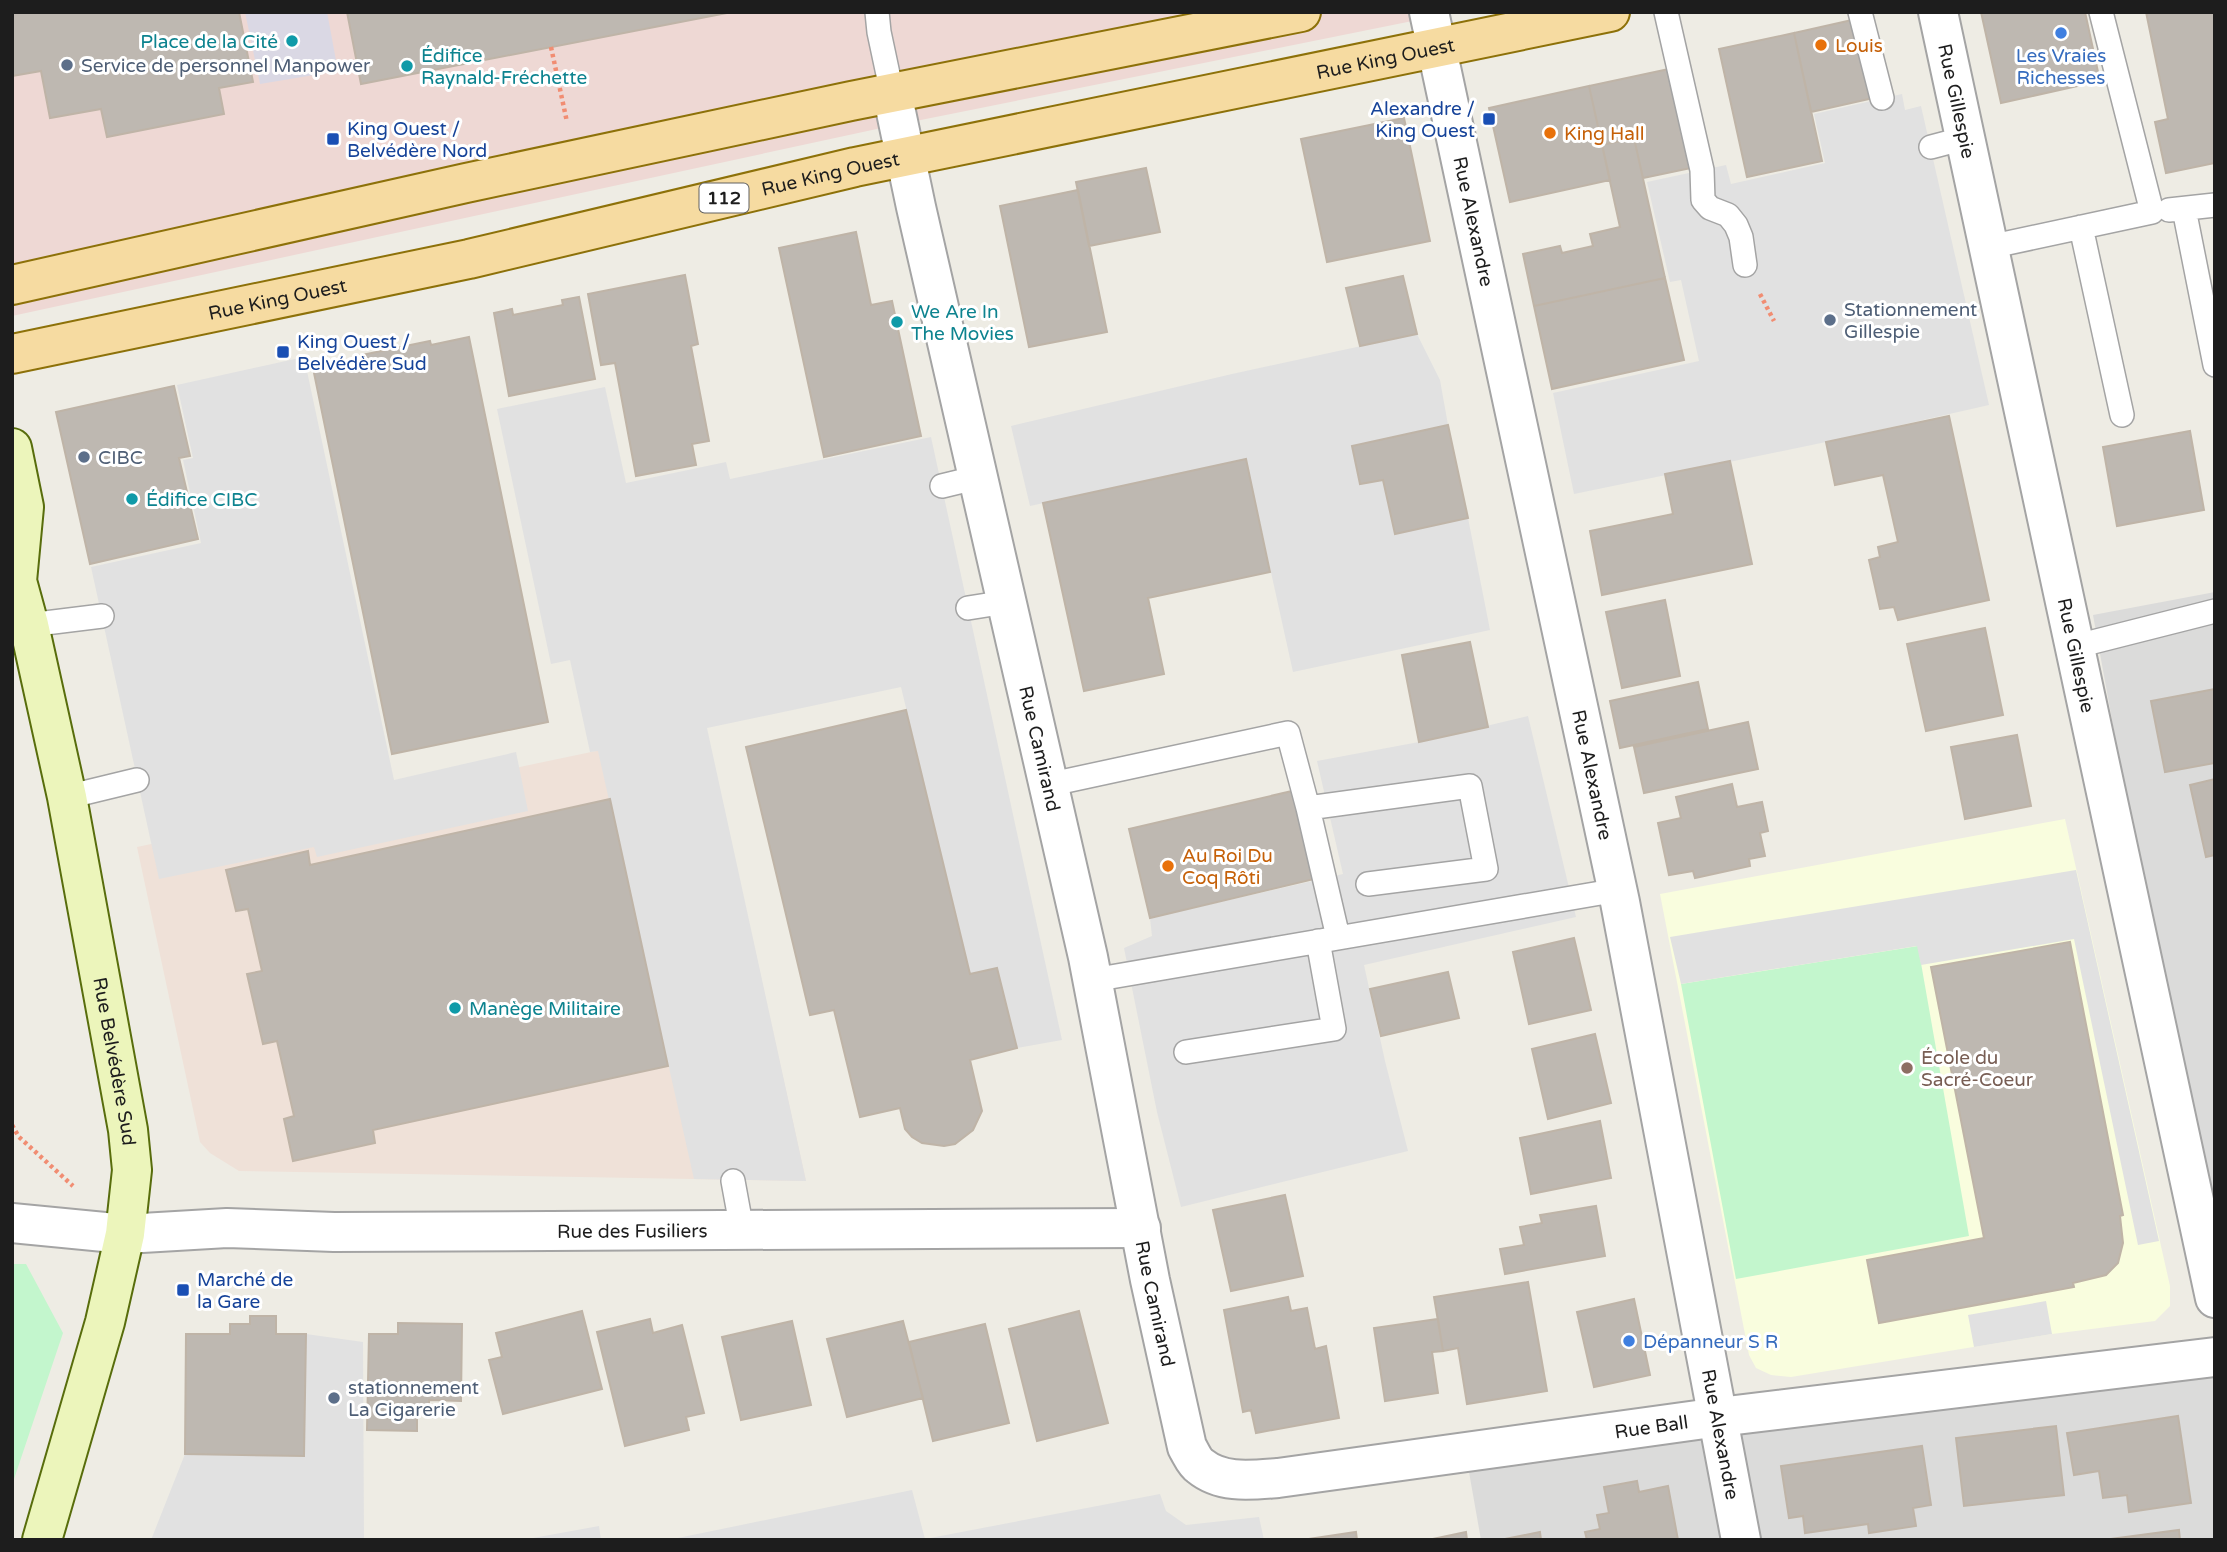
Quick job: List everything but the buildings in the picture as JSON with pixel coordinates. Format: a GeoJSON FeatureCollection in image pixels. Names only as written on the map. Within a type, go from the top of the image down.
{"type":"FeatureCollection","features":[{"type":"Feature","properties":{"kind":"main road"},"geometry":{"type":"LineString","coordinates":[[12,285],[892,93],[1301,12]]}},
{"type":"Feature","properties":{"kind":"main road","name":"Rue King Ouest"},"geometry":{"type":"LineString","coordinates":[[12,354],[470,259],[1433,30],[1610,12]]}},
{"type":"Feature","properties":{"kind":"main road","name":"Rue Belvédère Sud"},"geometry":{"type":"LineString","coordinates":[[12,448],[24,507],[14,579],[29,625],[67,797],[128,1130],[132,1170],[125,1234],[102,1335],[42,1540]]}},
{"type":"Feature","properties":{"kind":"street","name":"Rue Gillespie"},"geometry":{"type":"LineString","coordinates":[[1938,12],[1948,142],[1989,247],[2215,1298]]}},
{"type":"Feature","properties":{"kind":"street","name":"Rue Alexandre"},"geometry":{"type":"LineString","coordinates":[[1433,30],[1618,890],[1720,1417],[1741,1540]]}},
{"type":"Feature","properties":{"kind":"street","name":"Rue Camirand"},"geometry":{"type":"LineString","coordinates":[[892,93],[1093,980],[1187,1447],[1198,1465],[1215,1475]]}},
{"type":"Feature","properties":{"kind":"street","name":"Rue des Fusiliers"},"geometry":{"type":"LineString","coordinates":[[12,1223],[125,1234],[227,1228],[334,1232],[1141,1228]]}},
{"type":"Feature","properties":{"kind":"street","name":"Rue Ball"},"geometry":{"type":"LineString","coordinates":[[1215,1475],[1238,1481],[1278,1478],[1720,1417],[2215,1357]]}},
{"type":"Feature","properties":{"kind":"lane","name":"Rue Camirand"},"geometry":{"type":"LineString","coordinates":[[877,12],[892,93]]}},
{"type":"Feature","properties":{"kind":"lane"},"geometry":{"type":"LineString","coordinates":[[1666,12],[1702,170],[1703,200],[1710,208],[1728,215],[1736,225],[1745,265]]}},
{"type":"Feature","properties":{"kind":"lane"},"geometry":{"type":"LineString","coordinates":[[1860,12],[1882,99]]}},
{"type":"Feature","properties":{"kind":"lane"},"geometry":{"type":"LineString","coordinates":[[2101,12],[2152,212]]}},
{"type":"Feature","properties":{"kind":"lane"},"geometry":{"type":"LineString","coordinates":[[1989,247],[2152,212],[2215,205]]}},
{"type":"Feature","properties":{"kind":"lane"},"geometry":{"type":"LineString","coordinates":[[2184,209],[2215,365]]}},
{"type":"Feature","properties":{"kind":"lane"},"geometry":{"type":"LineString","coordinates":[[2081,228],[2122,415]]}},
{"type":"Feature","properties":{"kind":"lane"},"geometry":{"type":"LineString","coordinates":[[942,486],[979,477]]}},
{"type":"Feature","properties":{"kind":"lane"},"geometry":{"type":"LineString","coordinates":[[968,608],[1006,602]]}},
{"type":"Feature","properties":{"kind":"lane"},"geometry":{"type":"LineString","coordinates":[[2073,647],[2215,611]]}},
{"type":"Feature","properties":{"kind":"lane"},"geometry":{"type":"LineString","coordinates":[[29,625],[102,616]]}},
{"type":"Feature","properties":{"kind":"lane"},"geometry":{"type":"LineString","coordinates":[[1048,785],[1288,733],[1308,808],[1328,939],[1334,1029],[1186,1052]]}},
{"type":"Feature","properties":{"kind":"lane"},"geometry":{"type":"LineString","coordinates":[[67,797],[137,780]]}},
{"type":"Feature","properties":{"kind":"lane"},"geometry":{"type":"LineString","coordinates":[[1308,808],[1471,786],[1486,869],[1368,884]]}},
{"type":"Feature","properties":{"kind":"lane"},"geometry":{"type":"LineString","coordinates":[[1093,980],[1618,890]]}},
{"type":"Feature","properties":{"kind":"lane"},"geometry":{"type":"LineString","coordinates":[[733,1181],[742,1230]]}},
{"type":"Feature","properties":{"kind":"path"},"geometry":{"type":"LineString","coordinates":[[551,47],[576,160]]}},
{"type":"Feature","properties":{"kind":"path"},"geometry":{"type":"LineString","coordinates":[[12,1125],[19,1137],[74,1188]]}},
{"type":"Feature","properties":{"kind":"shaded area"},"geometry":{"type":"Polygon","coordinates":[[[12,12],[1457,12],[886,127],[12,316],[12,12]]]}},
{"type":"Feature","properties":{"kind":"shaded area","name":"Place de la Cité"},"geometry":{"type":"Polygon","coordinates":[[[245,12],[327,12],[338,71],[260,84],[245,12]]]}},
{"type":"Feature","properties":{"kind":"shaded area","name":"Stationnement Gillespie"},"geometry":{"type":"Polygon","coordinates":[[[1902,94],[1905,110],[1921,106],[1989,405],[1574,494],[1553,393],[1699,361],[1681,280],[1670,282],[1647,182],[1726,165],[1731,184],[1825,163],[1814,114],[1902,94]]]}},
{"type":"Feature","properties":{"kind":"shaded area"},"geometry":{"type":"Polygon","coordinates":[[[1417,334],[1440,380],[1448,425],[1352,446],[1360,484],[1383,480],[1395,534],[1468,518],[1490,630],[1293,672],[1246,459],[1030,506],[1011,426],[1417,334]]]}},
{"type":"Feature","properties":{"kind":"shaded area"},"geometry":{"type":"Polygon","coordinates":[[[304,357],[394,780],[516,752],[528,811],[317,857],[314,847],[159,879],[91,567],[201,543],[183,460],[193,458],[177,385],[304,357]]]}},
{"type":"Feature","properties":{"kind":"shaded area"},"geometry":{"type":"Polygon","coordinates":[[[605,387],[626,483],[726,462],[730,479],[931,437],[1062,1040],[1017,1048],[997,968],[970,974],[901,687],[707,728],[806,1181],[694,1179],[598,751],[590,752],[570,660],[551,664],[497,409],[605,387]]]}},
{"type":"Feature","properties":{"kind":"shaded area"},"geometry":{"type":"Polygon","coordinates":[[[2215,592],[2215,1288],[2093,615],[2215,592]]]}},
{"type":"Feature","properties":{"kind":"shaded area"},"geometry":{"type":"Polygon","coordinates":[[[1528,716],[1576,917],[1364,965],[1408,1151],[1181,1207],[1157,1112],[1124,948],[1152,936],[1150,918],[1343,874],[1317,761],[1419,742],[1528,716]]]}},
{"type":"Feature","properties":{"kind":"shaded area"},"geometry":{"type":"Polygon","coordinates":[[[706,728],[806,1181],[239,1171],[210,1153],[200,1142],[137,847],[706,728]]]}},
{"type":"Feature","properties":{"kind":"shaded area","name":"École du Sacré-Coeur"},"geometry":{"type":"Polygon","coordinates":[[[2065,819],[2170,1286],[2170,1306],[2155,1321],[2052,1334],[1791,1377],[1771,1375],[1756,1368],[1749,1355],[1660,894],[2065,819]]]}},
{"type":"Feature","properties":{"kind":"shaded area"},"geometry":{"type":"Polygon","coordinates":[[[2076,870],[2159,1241],[2138,1245],[2074,939],[1921,965],[1917,946],[1681,984],[1670,937],[2076,870]]]}},
{"type":"Feature","properties":{"kind":"shaded area"},"geometry":{"type":"Polygon","coordinates":[[[2046,1301],[2052,1334],[1974,1347],[1968,1315],[2046,1301]]]}},
{"type":"Feature","properties":{"kind":"shaded area","name":"stationnement La Cigarerie"},"geometry":{"type":"Polygon","coordinates":[[[306,1334],[363,1342],[364,1540],[151,1540],[185,1454],[304,1456],[306,1334]]]}},
{"type":"Feature","properties":{"kind":"shaded area"},"geometry":{"type":"Polygon","coordinates":[[[2215,1357],[2215,1540],[1481,1540],[1469,1472],[1674,1425],[2215,1357]]]}},
{"type":"Feature","properties":{"kind":"shaded area"},"geometry":{"type":"Polygon","coordinates":[[[912,1490],[925,1539],[1160,1494],[1166,1511],[1186,1525],[1259,1517],[1264,1540],[668,1540],[912,1490]]]}},
{"type":"Feature","properties":{"kind":"shaded area"},"geometry":{"type":"Polygon","coordinates":[[[599,1526],[601,1540],[522,1540],[599,1526]]]}},
{"type":"Feature","properties":{"kind":"green space"},"geometry":{"type":"Polygon","coordinates":[[[1918,946],[1969,1236],[1736,1279],[1681,984],[1918,946]]]}},
{"type":"Feature","properties":{"kind":"green space"},"geometry":{"type":"Polygon","coordinates":[[[12,1264],[26,1264],[63,1333],[12,1485],[12,1264]]]}},
{"type":"Feature","properties":{"kind":"place","name":"Les Vraies Richesses"},"geometry":{"type":"Point","coordinates":[2061,33]}},
{"type":"Feature","properties":{"kind":"place","name":"Place de la Cité"},"geometry":{"type":"Point","coordinates":[292,41]}},
{"type":"Feature","properties":{"kind":"place","name":"Louis"},"geometry":{"type":"Point","coordinates":[1821,45]}},
{"type":"Feature","properties":{"kind":"place","name":"Service de personnel Manpower"},"geometry":{"type":"Point","coordinates":[67,65]}},
{"type":"Feature","properties":{"kind":"place","name":"Édifice Raynald-Fréchette"},"geometry":{"type":"Point","coordinates":[407,66]}},
{"type":"Feature","properties":{"kind":"place","name":"Alexandre / King Ouest"},"geometry":{"type":"Point","coordinates":[1489,119]}},
{"type":"Feature","properties":{"kind":"place","name":"King Hall"},"geometry":{"type":"Point","coordinates":[1550,133]}},
{"type":"Feature","properties":{"kind":"place","name":"King Ouest / Belvédère Nord"},"geometry":{"type":"Point","coordinates":[333,139]}},
{"type":"Feature","properties":{"kind":"place","name":"Stationnement Gillespie"},"geometry":{"type":"Point","coordinates":[1830,320]}},
{"type":"Feature","properties":{"kind":"place","name":"We Are In The Movies"},"geometry":{"type":"Point","coordinates":[897,322]}},
{"type":"Feature","properties":{"kind":"place","name":"King Ouest / Belvédère Sud"},"geometry":{"type":"Point","coordinates":[283,352]}},
{"type":"Feature","properties":{"kind":"place","name":"CIBC"},"geometry":{"type":"Point","coordinates":[84,457]}},
{"type":"Feature","properties":{"kind":"place","name":"Édifice CIBC"},"geometry":{"type":"Point","coordinates":[132,499]}},
{"type":"Feature","properties":{"kind":"place","name":"Au Roi Du Coq Rôti"},"geometry":{"type":"Point","coordinates":[1168,866]}},
{"type":"Feature","properties":{"kind":"place","name":"Manège Militaire"},"geometry":{"type":"Point","coordinates":[455,1008]}},
{"type":"Feature","properties":{"kind":"place","name":"École du Sacré-Coeur"},"geometry":{"type":"Point","coordinates":[1907,1068]}},
{"type":"Feature","properties":{"kind":"place","name":"Marché de la Gare"},"geometry":{"type":"Point","coordinates":[183,1290]}},
{"type":"Feature","properties":{"kind":"place","name":"Dépanneur S R"},"geometry":{"type":"Point","coordinates":[1629,1341]}},
{"type":"Feature","properties":{"kind":"place","name":"stationnement La Cigarerie"},"geometry":{"type":"Point","coordinates":[334,1398]}}]}
